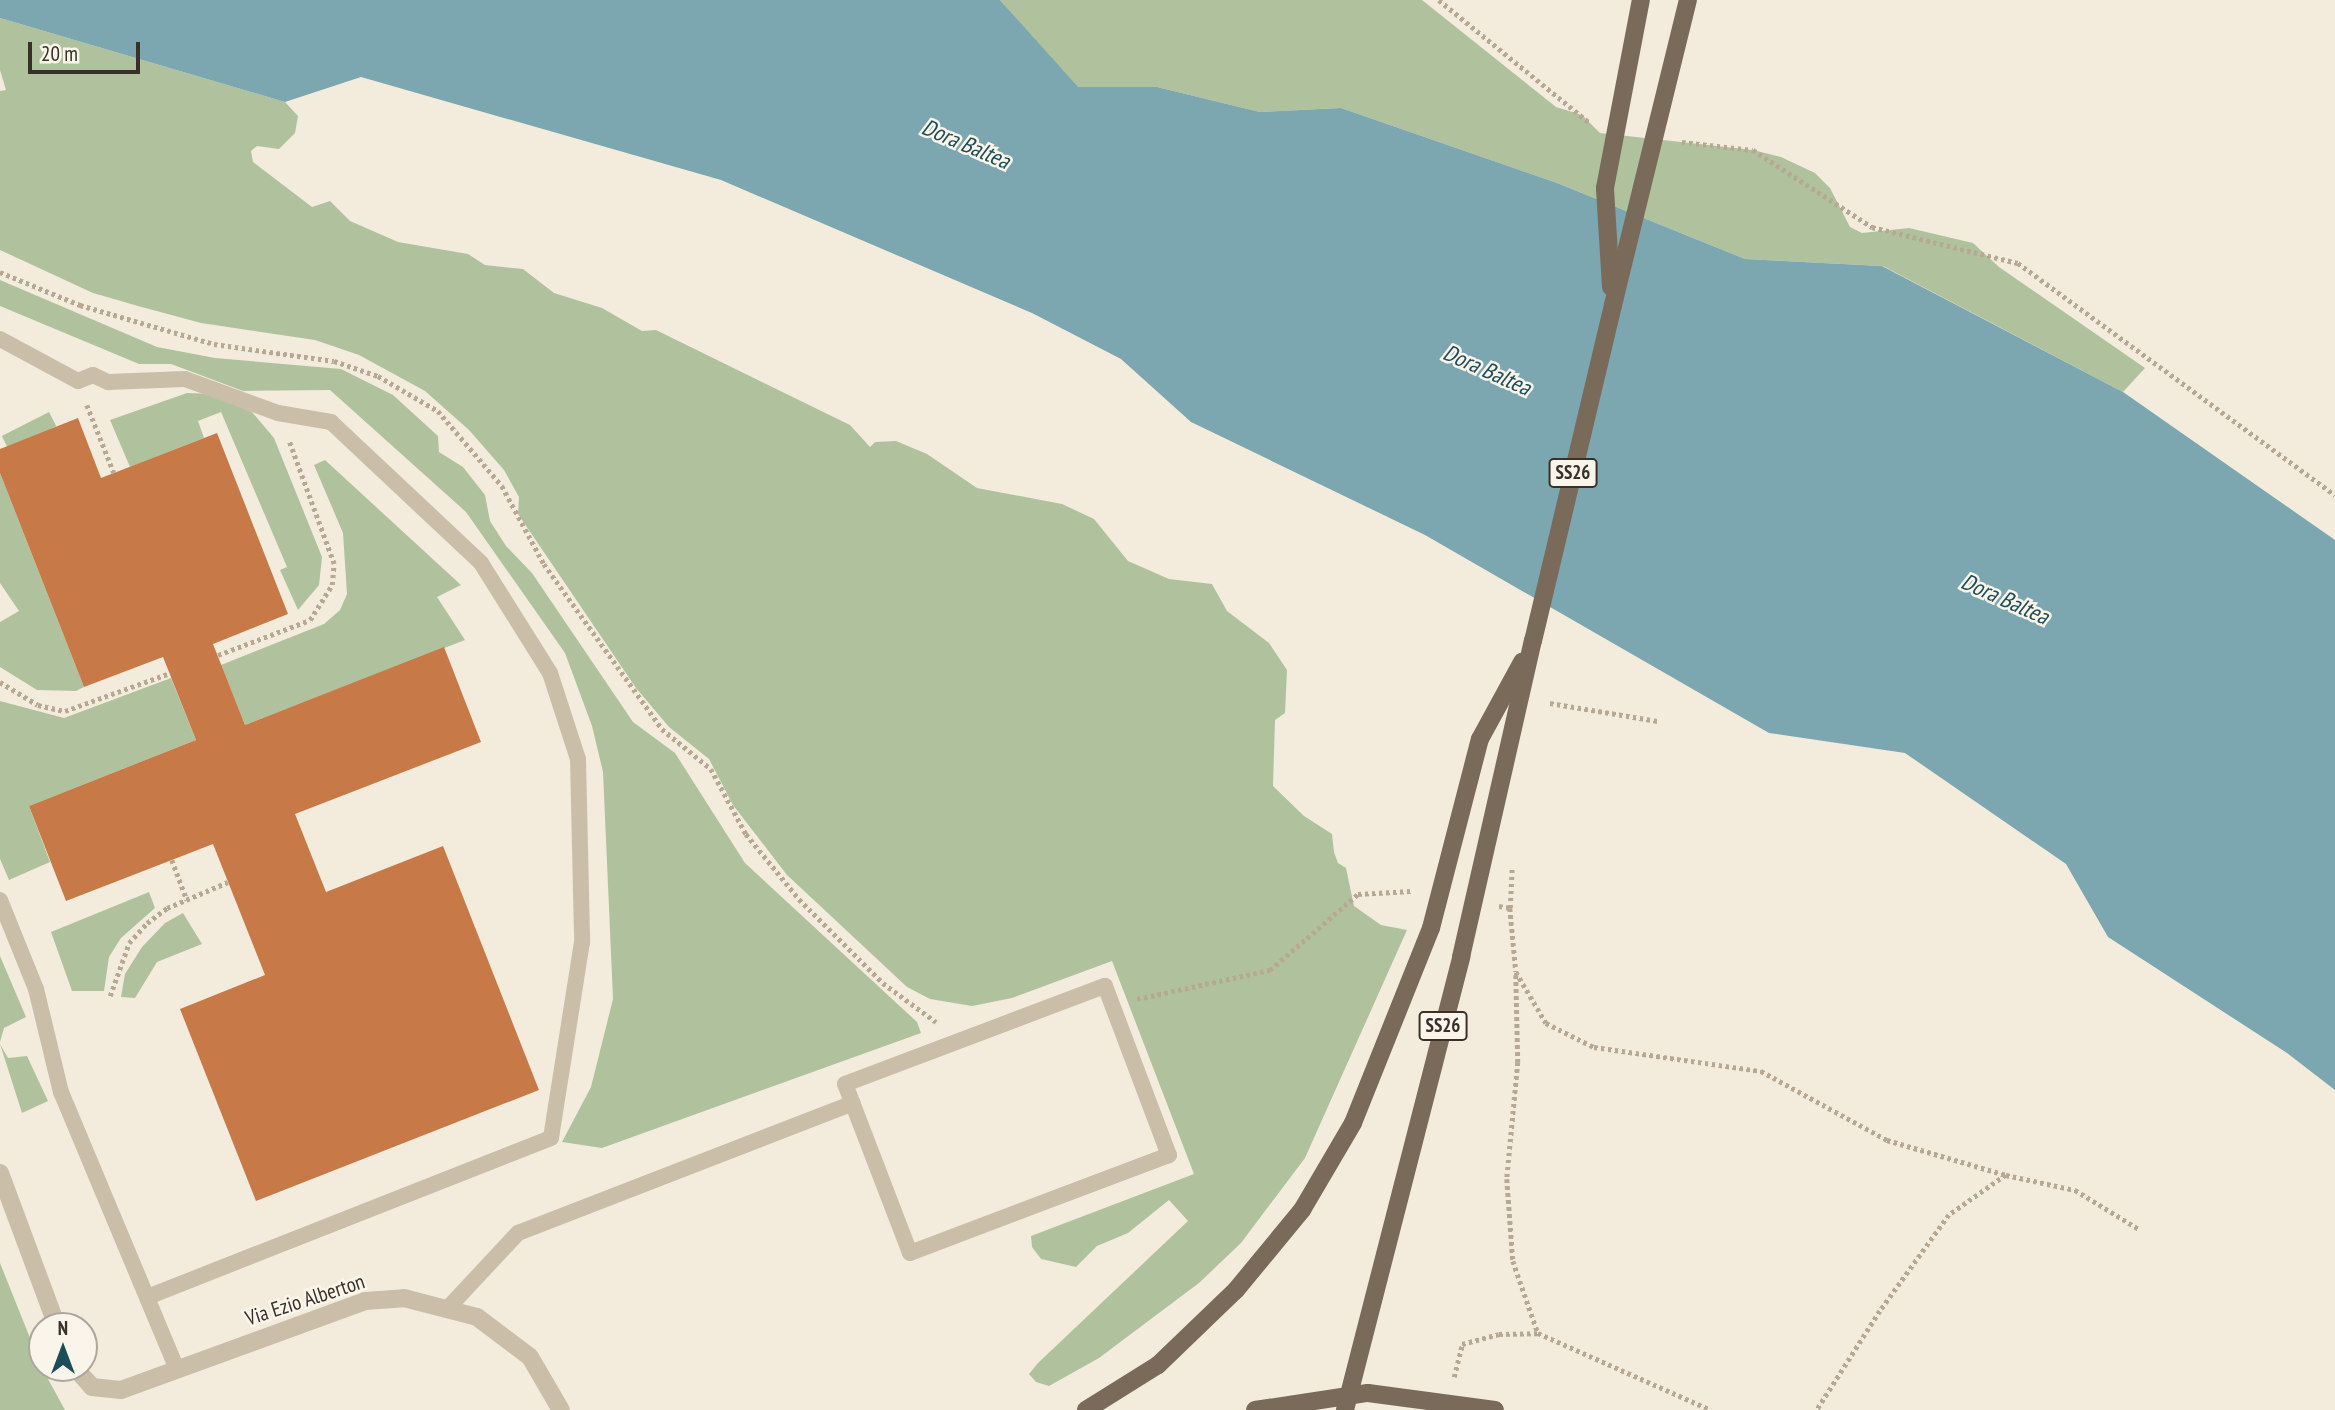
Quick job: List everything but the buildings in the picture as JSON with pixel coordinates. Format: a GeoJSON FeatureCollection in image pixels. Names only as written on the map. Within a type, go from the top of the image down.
{"type":"FeatureCollection","features":[{"type":"Feature","properties":{"kind":"main road"},"geometry":{"type":"LineString","coordinates":[[1612,304],[1605,188],[1641,0]]}},
{"type":"Feature","properties":{"kind":"main road","name":"SS26"},"geometry":{"type":"LineString","coordinates":[[1345,1410],[1461,957],[1612,304],[1688,0]]}},
{"type":"Feature","properties":{"kind":"main road"},"geometry":{"type":"LineString","coordinates":[[1086,1410],[1158,1365],[1236,1290],[1302,1210],[1353,1123],[1431,928],[1480,739],[1533,640]]}},
{"type":"Feature","properties":{"kind":"main road"},"geometry":{"type":"LineString","coordinates":[[1255,1410],[1368,1394],[1495,1410]]}},
{"type":"Feature","properties":{"kind":"street"},"geometry":{"type":"LineString","coordinates":[[0,1173],[52,1312]]}},
{"type":"Feature","properties":{"kind":"street","name":"Via Ezio Alberton"},"geometry":{"type":"LineString","coordinates":[[88,1382],[92,1387],[121,1390],[365,1301],[404,1298],[477,1317],[530,1357],[561,1410]]}},
{"type":"Feature","properties":{"kind":"lane"},"geometry":{"type":"LineString","coordinates":[[0,339],[78,381],[93,375],[108,382],[185,379],[278,414],[331,422],[481,563],[550,673],[579,759],[582,942],[551,1138],[148,1297]]}},
{"type":"Feature","properties":{"kind":"lane"},"geometry":{"type":"LineString","coordinates":[[0,900],[36,989],[61,1091],[177,1369]]}},
{"type":"Feature","properties":{"kind":"lane"},"geometry":{"type":"LineString","coordinates":[[1105,986],[1169,1155],[910,1253],[853,1103],[845,1083],[1105,986]]}},
{"type":"Feature","properties":{"kind":"lane"},"geometry":{"type":"LineString","coordinates":[[448,1308],[518,1233],[853,1103]]}},
{"type":"Feature","properties":{"kind":"path"},"geometry":{"type":"LineString","coordinates":[[1440,0],[1560,94],[1600,133]]}},
{"type":"Feature","properties":{"kind":"path"},"geometry":{"type":"LineString","coordinates":[[1670,141],[1753,150],[1872,227],[2018,263],[2335,495]]}},
{"type":"Feature","properties":{"kind":"path"},"geometry":{"type":"LineString","coordinates":[[78,381],[114,473]]}},
{"type":"Feature","properties":{"kind":"path"},"geometry":{"type":"LineString","coordinates":[[218,655],[310,620],[332,585],[334,564],[278,414]]}},
{"type":"Feature","properties":{"kind":"path"},"geometry":{"type":"LineString","coordinates":[[0,682],[38,705],[65,711],[170,673]]}},
{"type":"Feature","properties":{"kind":"path"},"geometry":{"type":"LineString","coordinates":[[1546,714],[1551,701],[1657,721]]}},
{"type":"Feature","properties":{"kind":"path"},"geometry":{"type":"LineString","coordinates":[[1513,855],[1510,908],[1516,972],[1518,1062],[1507,1179],[1513,1261],[1538,1333]]}},
{"type":"Feature","properties":{"kind":"path"},"geometry":{"type":"LineString","coordinates":[[172,860],[187,900]]}},
{"type":"Feature","properties":{"kind":"path"},"geometry":{"type":"LineString","coordinates":[[110,996],[129,943],[147,923],[187,900],[228,882]]}},
{"type":"Feature","properties":{"kind":"path"},"geometry":{"type":"LineString","coordinates":[[1111,1002],[1270,970],[1358,894],[1416,890]]}},
{"type":"Feature","properties":{"kind":"path"},"geometry":{"type":"LineString","coordinates":[[1486,904],[1510,908]]}},
{"type":"Feature","properties":{"kind":"path"},"geometry":{"type":"LineString","coordinates":[[1516,972],[1546,1024],[1594,1047],[1760,1070],[1887,1140],[2006,1175],[2075,1190],[2139,1229]]}},
{"type":"Feature","properties":{"kind":"path"},"geometry":{"type":"LineString","coordinates":[[1817,1410],[1880,1311],[1949,1215],[2006,1175]]}},
{"type":"Feature","properties":{"kind":"path"},"geometry":{"type":"LineString","coordinates":[[1448,1402],[1462,1344],[1499,1334],[1538,1333],[1711,1410]]}},
{"type":"Feature","properties":{"kind":"green space"},"geometry":{"type":"Polygon","coordinates":[[[1000,0],[1422,0],[1556,107],[1582,115],[1600,133],[1753,150],[1781,157],[1815,173],[1830,188],[1850,227],[1862,233],[1909,228],[1973,243],[1999,267],[2145,368],[2123,392],[1883,266],[1745,259],[1557,183],[1341,108],[1260,112],[1157,87],[1077,87],[1000,0]]]}},
{"type":"Feature","properties":{"kind":"green space"},"geometry":{"type":"Polygon","coordinates":[[[0,18],[285,102],[298,116],[295,133],[279,149],[257,146],[251,151],[253,162],[312,207],[330,201],[350,221],[398,242],[468,254],[485,265],[523,269],[554,293],[602,308],[642,331],[656,330],[850,425],[870,447],[875,442],[896,441],[927,454],[977,488],[1062,504],[1094,519],[1128,561],[1169,579],[1212,584],[1227,611],[1269,643],[1287,670],[1285,713],[1275,720],[1273,786],[1304,816],[1332,834],[1338,863],[1346,868],[1354,906],[1381,925],[1407,930],[1305,1158],[1241,1243],[1199,1283],[1099,1358],[1049,1386],[1036,1382],[1029,1374],[1038,1363],[1188,1221],[1169,1200],[1128,1233],[1097,1246],[1076,1267],[1041,1259],[1032,1247],[1031,1236],[1194,1174],[1112,961],[1012,998],[972,1006],[930,999],[907,987],[787,875],[733,805],[709,759],[669,727],[636,688],[518,514],[519,497],[504,470],[469,430],[425,391],[359,355],[315,340],[201,323],[138,306],[93,293],[0,250],[0,91],[6,90],[0,70],[0,18]]]}},
{"type":"Feature","properties":{"kind":"green space"},"geometry":{"type":"Polygon","coordinates":[[[0,280],[157,347],[215,358],[341,369],[393,395],[438,436],[439,452],[463,467],[485,495],[490,521],[506,546],[532,573],[633,722],[675,753],[745,863],[917,1022],[921,1033],[602,1148],[562,1142],[591,1087],[613,999],[603,772],[592,726],[565,653],[466,512],[330,390],[243,391],[171,364],[139,364],[0,306],[0,280]]]}},
{"type":"Feature","properties":{"kind":"green space"},"geometry":{"type":"Polygon","coordinates":[[[187,393],[211,394],[252,412],[274,438],[322,557],[319,585],[298,610],[280,570],[287,567],[221,412],[198,421],[204,438],[130,467],[110,420],[187,393]]]}},
{"type":"Feature","properties":{"kind":"green space"},"geometry":{"type":"Polygon","coordinates":[[[49,412],[56,426],[9,450],[2,436],[49,412]]]}},
{"type":"Feature","properties":{"kind":"green space"},"geometry":{"type":"Polygon","coordinates":[[[325,460],[461,585],[437,597],[465,640],[245,725],[221,665],[324,624],[340,610],[347,594],[343,533],[314,465],[325,460]]]}},
{"type":"Feature","properties":{"kind":"green space"},"geometry":{"type":"Polygon","coordinates":[[[0,473],[84,687],[76,691],[37,690],[0,667],[0,622],[19,611],[0,583],[0,473]]]}},
{"type":"Feature","properties":{"kind":"green space"},"geometry":{"type":"Polygon","coordinates":[[[171,678],[196,740],[29,806],[50,862],[9,880],[0,859],[0,701],[64,718],[171,678]]]}},
{"type":"Feature","properties":{"kind":"green space"},"geometry":{"type":"Polygon","coordinates":[[[149,892],[155,908],[121,938],[109,957],[104,991],[72,991],[51,932],[149,892]]]}},
{"type":"Feature","properties":{"kind":"green space"},"geometry":{"type":"Polygon","coordinates":[[[183,913],[202,944],[157,962],[135,998],[121,997],[125,974],[142,947],[165,923],[183,913]]]}},
{"type":"Feature","properties":{"kind":"green space"},"geometry":{"type":"Polygon","coordinates":[[[0,956],[26,1017],[4,1028],[0,1042],[0,956]]]}},
{"type":"Feature","properties":{"kind":"green space"},"geometry":{"type":"Polygon","coordinates":[[[0,1044],[8,1058],[27,1056],[48,1101],[22,1113],[0,1044]]]}},
{"type":"Feature","properties":{"kind":"green space"},"geometry":{"type":"Polygon","coordinates":[[[0,1263],[28,1333],[28,1382],[50,1382],[65,1410],[0,1410],[0,1263]]]}},
{"type":"Feature","properties":{"kind":"water","name":"Dora Baltea"},"geometry":{"type":"Polygon","coordinates":[[[0,0],[1000,0],[1078,87],[1157,87],[1260,112],[1341,108],[1557,183],[1745,259],[1882,266],[2123,392],[2335,540],[2335,1090],[2287,1053],[2108,937],[2066,864],[1905,753],[1769,733],[1425,535],[1191,422],[1121,359],[1032,313],[721,180],[361,77],[285,102],[0,18],[0,0]]]}}]}
